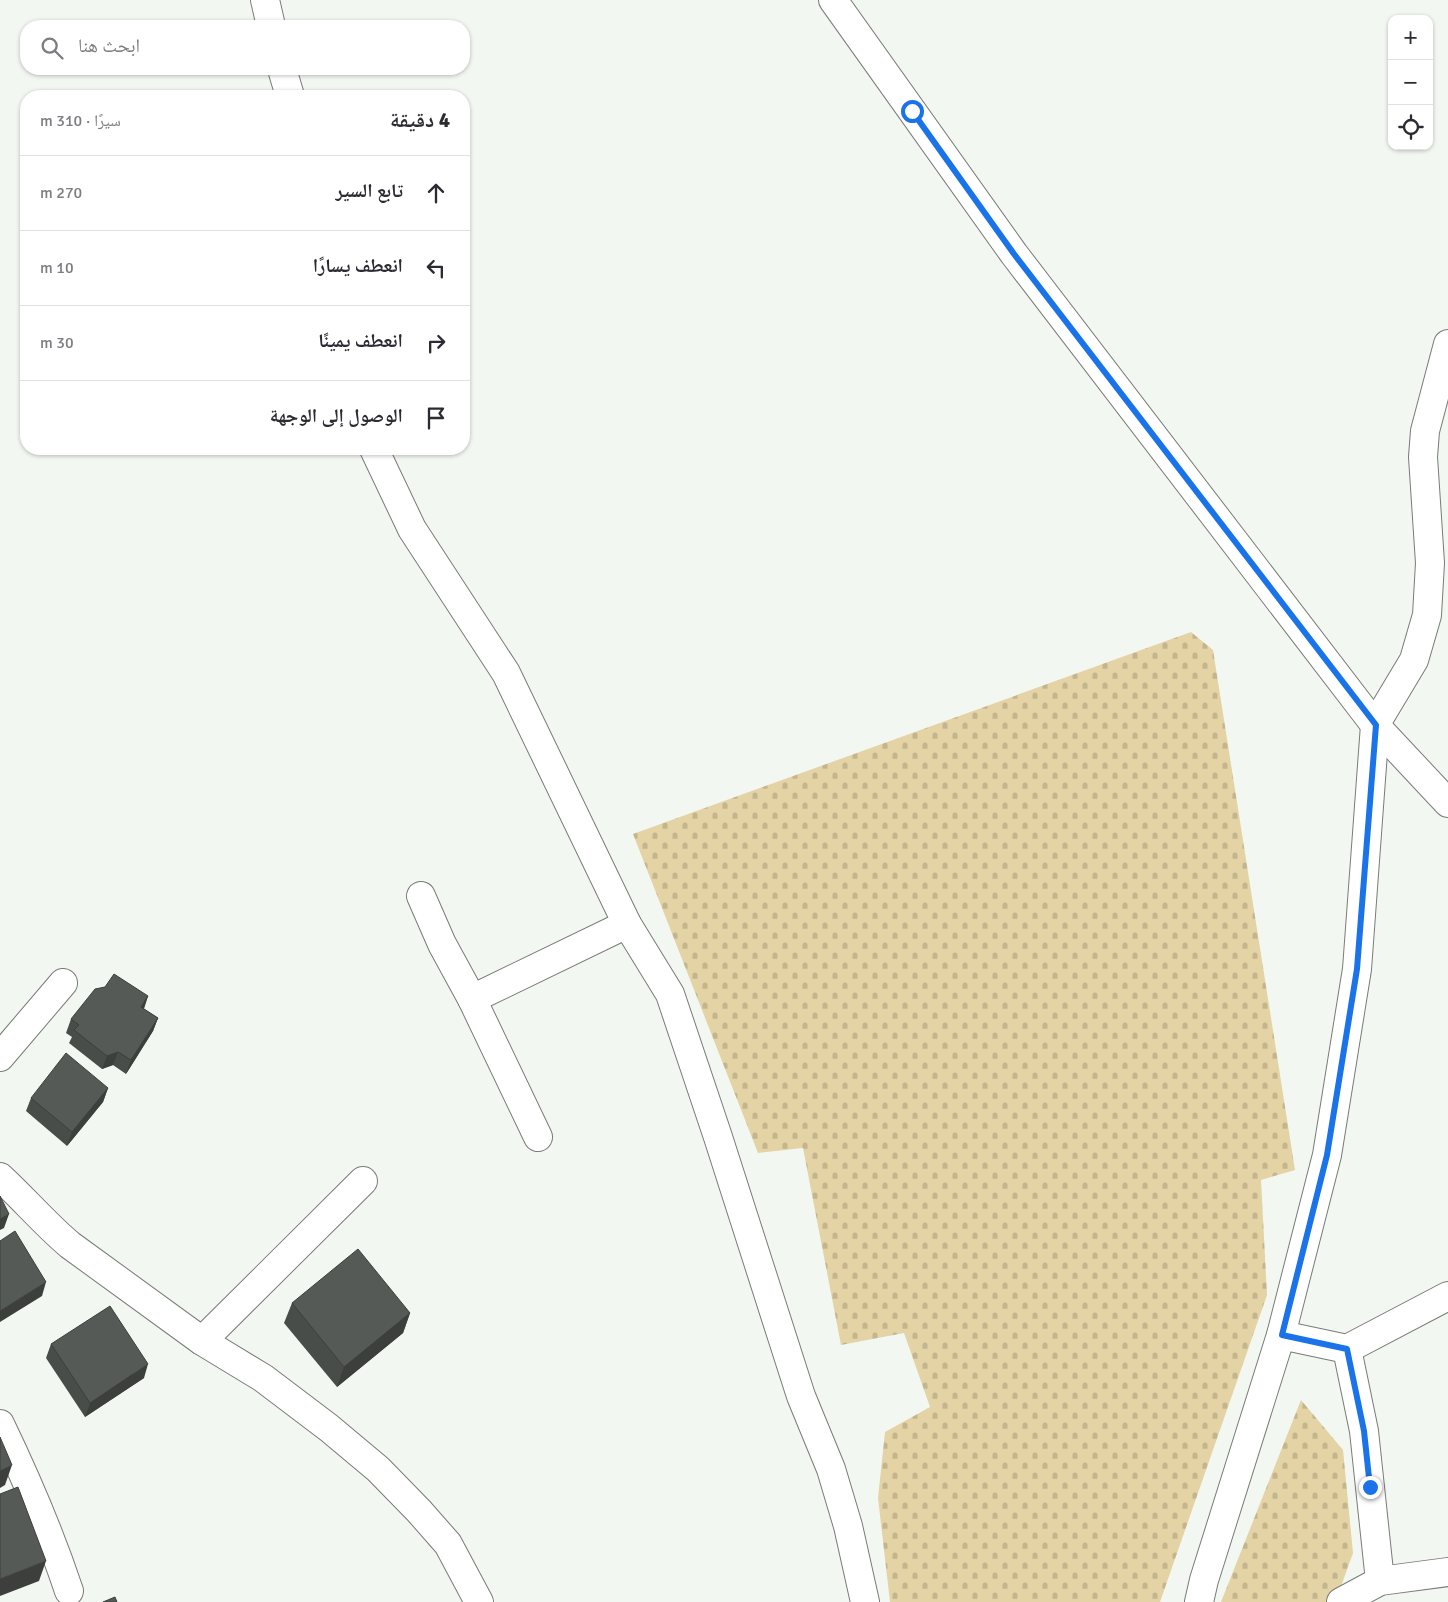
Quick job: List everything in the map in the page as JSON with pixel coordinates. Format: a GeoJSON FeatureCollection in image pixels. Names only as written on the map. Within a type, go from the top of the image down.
{"type":"FeatureCollection","features":[{"type":"Feature","properties":{"kind":"street"},"geometry":{"type":"LineString","coordinates":[[265,0],[270,20]]}},
{"type":"Feature","properties":{"kind":"street"},"geometry":{"type":"LineString","coordinates":[[833,0],[1014,254],[1376,725],[1448,803]]}},
{"type":"Feature","properties":{"kind":"street"},"geometry":{"type":"LineString","coordinates":[[284,75],[288,90]]}},
{"type":"Feature","properties":{"kind":"street"},"geometry":{"type":"LineString","coordinates":[[1199,1602],[1204,1580],[1282,1335],[1327,1155],[1355,979],[1376,725],[1414,660],[1427,615],[1430,563],[1423,457],[1425,431],[1448,344]]}},
{"type":"Feature","properties":{"kind":"street"},"geometry":{"type":"LineString","coordinates":[[377,455],[412,529],[506,673],[627,924],[670,994],[801,1396],[831,1469],[848,1526],[865,1602]]}},
{"type":"Feature","properties":{"kind":"street"},"geometry":{"type":"LineString","coordinates":[[421,896],[442,944],[472,999],[538,1137]]}},
{"type":"Feature","properties":{"kind":"street"},"geometry":{"type":"LineString","coordinates":[[472,999],[627,924]]}},
{"type":"Feature","properties":{"kind":"street"},"geometry":{"type":"LineString","coordinates":[[0,1057],[63,983]]}},
{"type":"Feature","properties":{"kind":"street"},"geometry":{"type":"LineString","coordinates":[[0,1177],[51,1229],[70,1245],[202,1341],[262,1378],[329,1428],[378,1470],[419,1511],[448,1544],[479,1602]]}},
{"type":"Feature","properties":{"kind":"street"},"geometry":{"type":"LineString","coordinates":[[202,1341],[363,1181]]}},
{"type":"Feature","properties":{"kind":"street"},"geometry":{"type":"LineString","coordinates":[[1282,1335],[1347,1349],[1448,1296]]}},
{"type":"Feature","properties":{"kind":"street"},"geometry":{"type":"LineString","coordinates":[[1347,1349],[1364,1431],[1380,1581]]}},
{"type":"Feature","properties":{"kind":"street"},"geometry":{"type":"LineString","coordinates":[[0,1424],[21,1467],[47,1530],[69,1591]]}},
{"type":"Feature","properties":{"kind":"street"},"geometry":{"type":"LineString","coordinates":[[1341,1602],[1380,1581],[1448,1572]]}},
{"type":"Feature","properties":{"kind":"green space"},"geometry":{"type":"Polygon","coordinates":[[[1191,632],[1213,650],[1295,1170],[1261,1180],[1267,1295],[1160,1602],[890,1602],[878,1498],[885,1432],[930,1407],[904,1333],[841,1345],[803,1148],[758,1153],[633,834],[1191,632]]]}},
{"type":"Feature","properties":{"kind":"green space"},"geometry":{"type":"Polygon","coordinates":[[[1301,1400],[1343,1450],[1353,1553],[1339,1592],[1325,1602],[1221,1602],[1301,1400]]]}},
{"type":"Feature","properties":{"kind":"building"},"geometry":{"type":"Polygon","coordinates":[[[114,974],[148,996],[141,1007],[158,1018],[131,1060],[118,1052],[107,1056],[74,1030],[79,1025],[71,1019],[95,989],[105,987],[114,974]]]}},
{"type":"Feature","properties":{"kind":"building"},"geometry":{"type":"Polygon","coordinates":[[[66,1053],[108,1088],[72,1132],[31,1098],[66,1053]]]}},
{"type":"Feature","properties":{"kind":"building"},"geometry":{"type":"Polygon","coordinates":[[[0,1196],[9,1214],[0,1219],[0,1196]]]}},
{"type":"Feature","properties":{"kind":"building"},"geometry":{"type":"Polygon","coordinates":[[[15,1231],[46,1282],[0,1311],[0,1241],[15,1231]]]}},
{"type":"Feature","properties":{"kind":"building"},"geometry":{"type":"Polygon","coordinates":[[[358,1249],[410,1313],[344,1367],[292,1303],[358,1249]]]}},
{"type":"Feature","properties":{"kind":"building"},"geometry":{"type":"Polygon","coordinates":[[[110,1306],[148,1364],[90,1403],[51,1344],[110,1306]]]}},
{"type":"Feature","properties":{"kind":"building"},"geometry":{"type":"Polygon","coordinates":[[[0,1437],[12,1465],[0,1471],[0,1437]]]}},
{"type":"Feature","properties":{"kind":"building"},"geometry":{"type":"Polygon","coordinates":[[[18,1487],[46,1561],[0,1579],[0,1494],[18,1487]]]}},
{"type":"Feature","properties":{"kind":"building"},"geometry":{"type":"Polygon","coordinates":[[[115,1597],[117,1602],[103,1602],[115,1597]]]}},
{"type":"Feature","properties":{"kind":"route"},"geometry":{"type":"LineString","coordinates":[[912,111],[1014,254],[1376,725],[1357,969],[1327,1155],[1282,1335],[1347,1349],[1364,1431],[1370,1487]]}}]}
